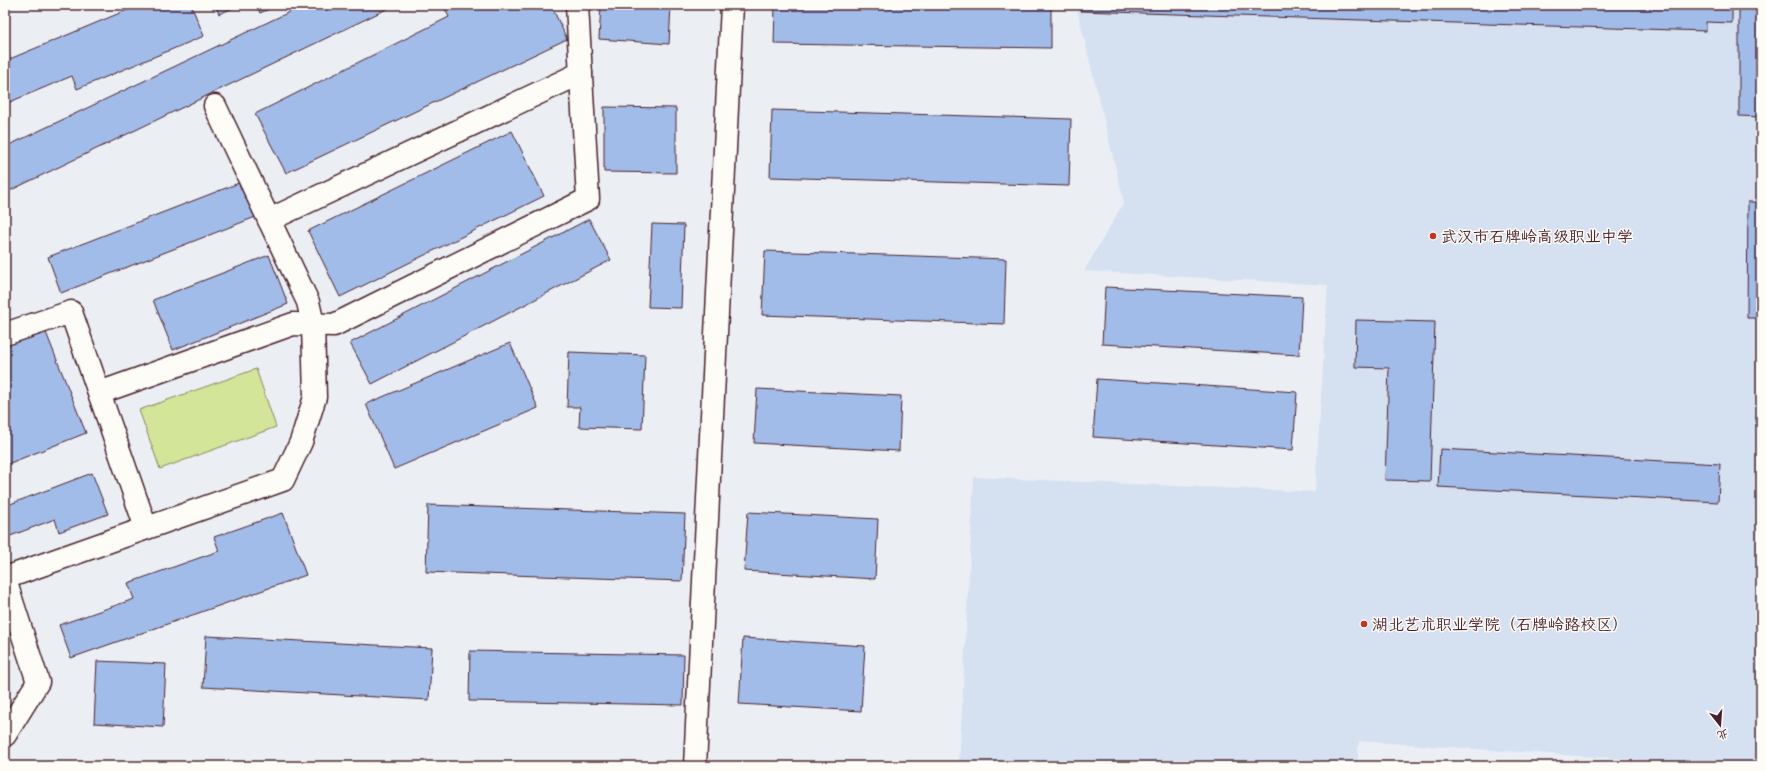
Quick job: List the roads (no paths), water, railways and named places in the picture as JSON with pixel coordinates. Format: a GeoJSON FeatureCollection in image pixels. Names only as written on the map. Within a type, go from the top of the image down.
{"type":"FeatureCollection","features":[{"type":"Feature","properties":{"kind":"street"},"geometry":{"type":"LineString","coordinates":[[98,393],[293,324],[334,325],[588,199],[577,5]]}},
{"type":"Feature","properties":{"kind":"street"},"geometry":{"type":"LineString","coordinates":[[695,766],[732,5]]}},
{"type":"Feature","properties":{"kind":"street"},"geometry":{"type":"LineString","coordinates":[[269,220],[581,73]]}},
{"type":"Feature","properties":{"kind":"street"},"geometry":{"type":"LineString","coordinates":[[5,735],[38,682],[5,579],[283,480],[301,442],[316,397],[313,324],[308,302],[215,106]]}},
{"type":"Feature","properties":{"kind":"street"},"geometry":{"type":"LineString","coordinates":[[5,334],[71,312],[146,528]]}},
{"type":"Feature","properties":{"kind":"place","name":"武汉市石牌岭高级职业中学"},"geometry":{"type":"Point","coordinates":[1433,236]}},
{"type":"Feature","properties":{"kind":"place","name":"湖北艺术职业学院（石牌岭路校区）"},"geometry":{"type":"Point","coordinates":[1364,624]}}]}
